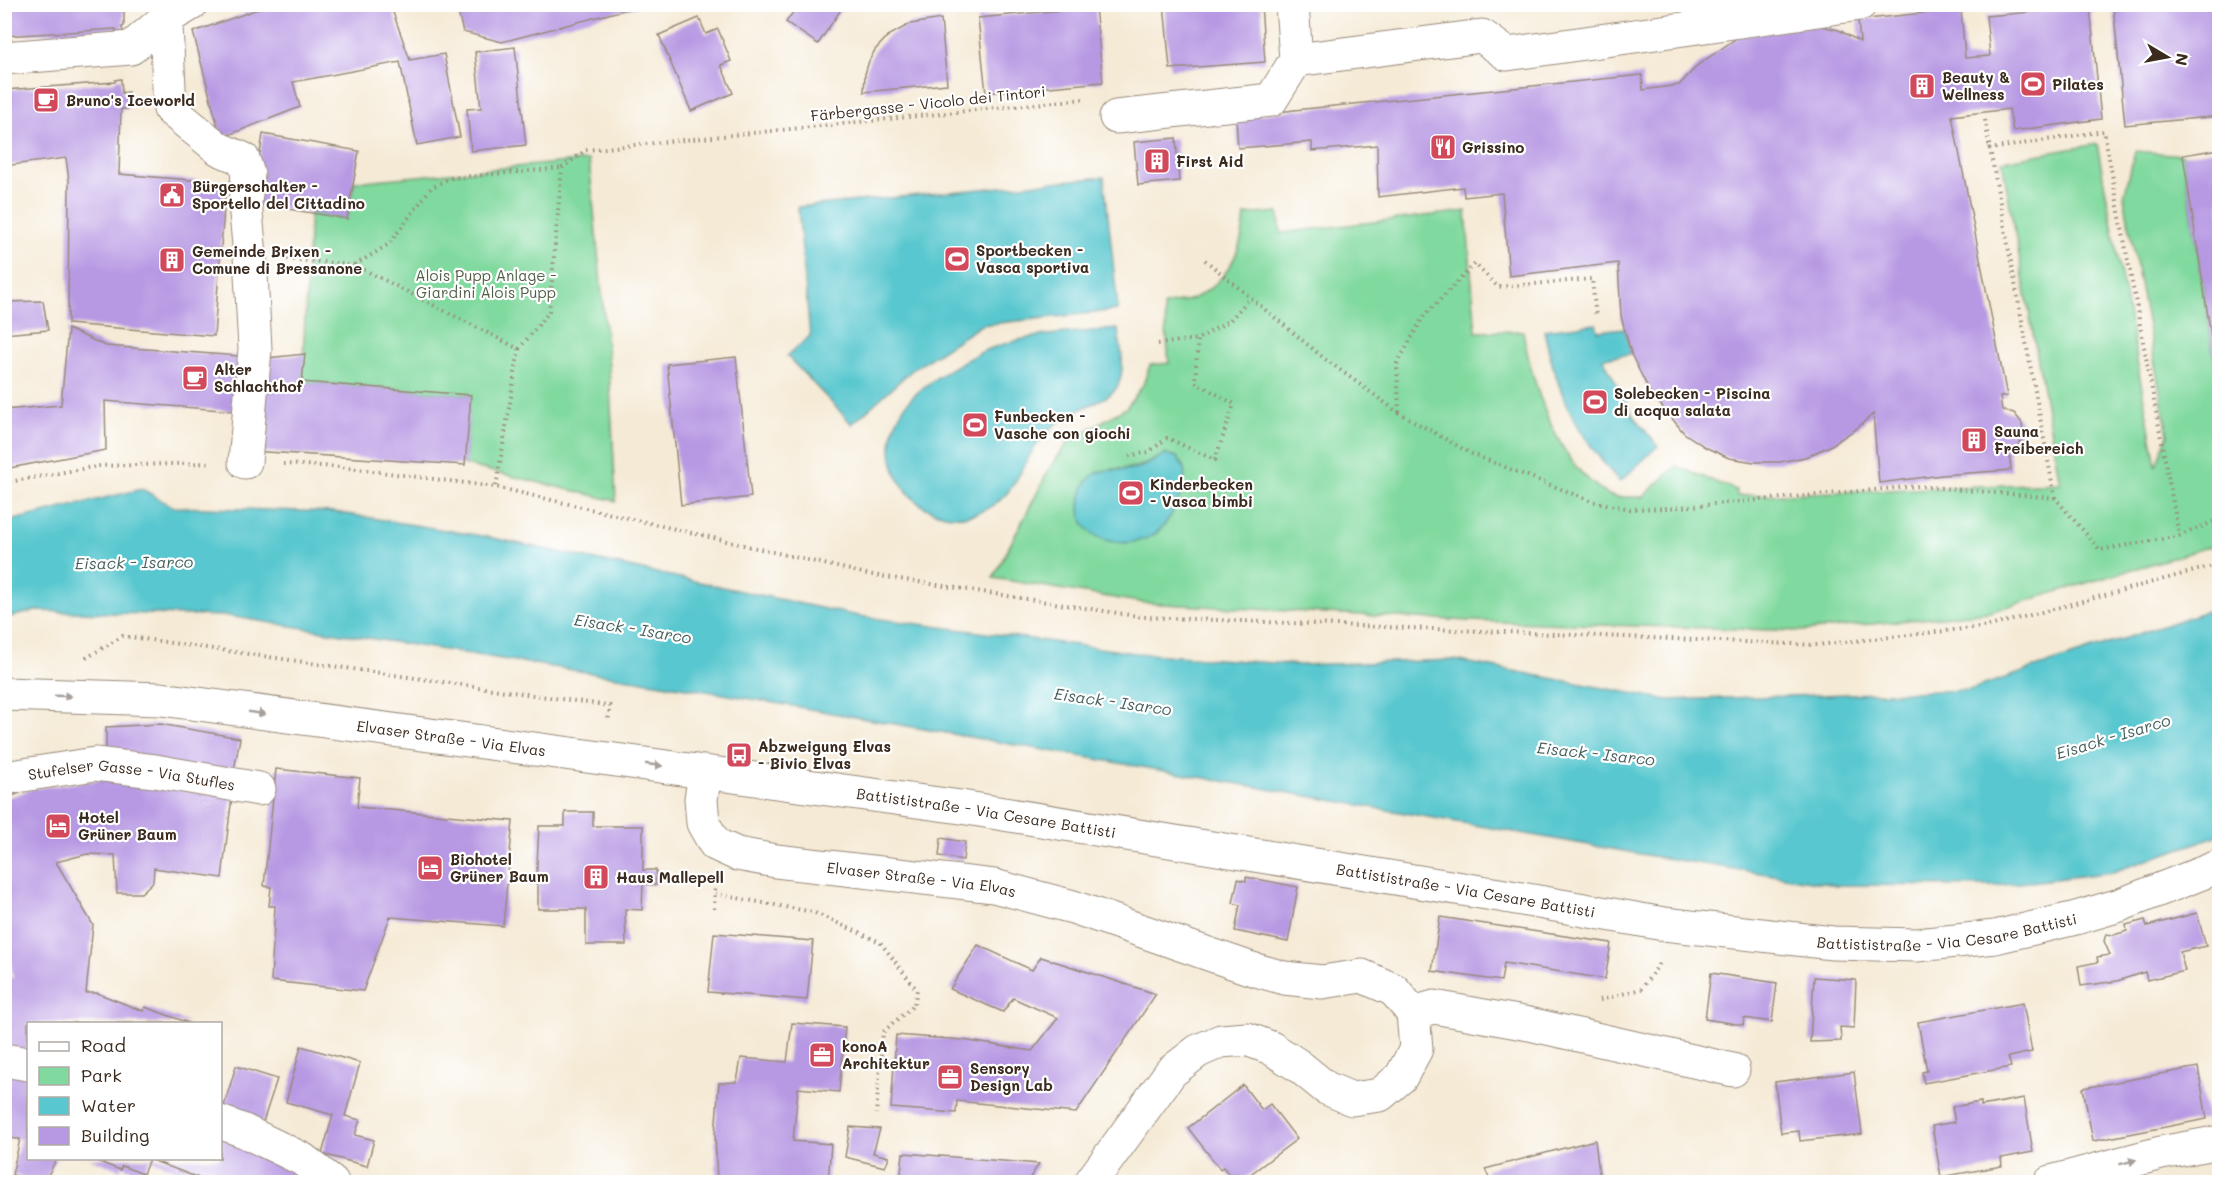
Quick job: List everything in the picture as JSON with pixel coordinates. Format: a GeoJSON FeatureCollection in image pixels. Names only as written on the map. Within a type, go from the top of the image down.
{"type":"FeatureCollection","features":[{"type":"Feature","properties":{"kind":"street"},"geometry":{"type":"LineString","coordinates":[[1103,108],[1271,100],[1296,60],[1292,4]]}},
{"type":"Feature","properties":{"kind":"street"},"geometry":{"type":"LineString","coordinates":[[1296,60],[1482,36],[1506,54],[1860,4]]}},
{"type":"Feature","properties":{"kind":"street"},"geometry":{"type":"LineString","coordinates":[[4,58],[131,48],[174,9]]}},
{"type":"Feature","properties":{"kind":"street"},"geometry":{"type":"LineString","coordinates":[[174,9],[170,109],[219,149],[243,159],[248,174],[245,204],[255,349],[246,447]]}},
{"type":"Feature","properties":{"kind":"street","name":"Elvaser Straße - Via Elvas"},"geometry":{"type":"LineString","coordinates":[[4,694],[160,699],[705,773],[701,799],[703,823],[715,844],[737,854],[776,861],[994,886],[1073,907],[1284,978],[1322,981],[1362,976],[1394,990],[1413,1013]]}},
{"type":"Feature","properties":{"kind":"street","name":"Stufelser Gasse - Via Stufles"},"geometry":{"type":"LineString","coordinates":[[4,778],[95,764],[155,771],[259,789]]}},
{"type":"Feature","properties":{"kind":"street","name":"Battististraße - Via Cesare Battisti"},"geometry":{"type":"LineString","coordinates":[[705,773],[961,807],[1487,892],[1664,924],[1833,943],[1917,945],[1995,937],[2076,918],[2220,866]]}},
{"type":"Feature","properties":{"kind":"street"},"geometry":{"type":"LineString","coordinates":[[1091,1182],[1171,1072],[1198,1051],[1221,1041],[1247,1039],[1271,1048],[1299,1066],[1326,1088],[1352,1099],[1380,1095],[1401,1077],[1416,1049],[1413,1013],[1434,1007],[1508,1020],[1733,1070]]}},
{"type":"Feature","properties":{"kind":"street"},"geometry":{"type":"LineString","coordinates":[[4,1060],[27,1064]]}},
{"type":"Feature","properties":{"kind":"street"},"geometry":{"type":"LineString","coordinates":[[222,1123],[302,1159],[332,1182]]}},
{"type":"Feature","properties":{"kind":"street"},"geometry":{"type":"LineString","coordinates":[[2051,1182],[2161,1153],[2220,1142]]}},
{"type":"Feature","properties":{"kind":"path","name":"Färbergasse - Vicolo dei Tintori"},"geometry":{"type":"LineString","coordinates":[[562,168],[586,150],[1103,108]]}},
{"type":"Feature","properties":{"kind":"path"},"geometry":{"type":"LineString","coordinates":[[1985,120],[2055,498],[2100,550],[2179,536],[2220,519]]}},
{"type":"Feature","properties":{"kind":"path"},"geometry":{"type":"LineString","coordinates":[[1990,149],[2104,131],[2179,536]]}},
{"type":"Feature","properties":{"kind":"path"},"geometry":{"type":"LineString","coordinates":[[355,265],[389,244],[431,188],[450,178],[562,168],[549,312],[519,349],[496,487]]}},
{"type":"Feature","properties":{"kind":"path"},"geometry":{"type":"LineString","coordinates":[[250,255],[355,265],[519,349]]}},
{"type":"Feature","properties":{"kind":"path"},"geometry":{"type":"LineString","coordinates":[[1205,260],[1325,359],[1399,413],[1472,454],[1591,501],[1630,509],[1669,508],[1918,486],[2055,498]]}},
{"type":"Feature","properties":{"kind":"path"},"geometry":{"type":"LineString","coordinates":[[1399,413],[1397,364],[1424,316],[1475,264],[1498,287],[1592,279],[1596,318]]}},
{"type":"Feature","properties":{"kind":"path"},"geometry":{"type":"LineString","coordinates":[[1158,344],[1198,339],[1230,320],[1250,298]]}},
{"type":"Feature","properties":{"kind":"path"},"geometry":{"type":"LineString","coordinates":[[1130,456],[1149,452],[1167,438],[1215,460],[1234,404],[1195,382],[1198,339]]}},
{"type":"Feature","properties":{"kind":"path"},"geometry":{"type":"LineString","coordinates":[[4,483],[98,466],[246,447],[341,466],[496,487],[867,574],[1143,618],[1818,645],[1990,626],[2220,564]]}},
{"type":"Feature","properties":{"kind":"path"},"geometry":{"type":"LineString","coordinates":[[79,662],[123,636],[610,706],[603,758]]}},
{"type":"Feature","properties":{"kind":"path"},"geometry":{"type":"LineString","coordinates":[[714,909],[715,894],[813,912],[880,942],[917,990],[914,1005],[883,1032],[876,1114]]}},
{"type":"Feature","properties":{"kind":"path"},"geometry":{"type":"LineString","coordinates":[[1599,1000],[1641,990],[1658,966]]}},
{"type":"Feature","properties":{"kind":"green space"},"geometry":{"type":"Polygon","coordinates":[[[2097,144],[2156,465],[2168,435],[2124,197],[2135,151],[2183,155],[2219,390],[2219,544],[1989,612],[1802,631],[1470,621],[1145,603],[993,578],[1051,466],[1070,440],[1126,408],[1143,385],[1150,365],[1169,363],[1164,305],[1192,299],[1224,275],[1241,241],[1245,215],[1278,212],[1281,233],[1466,211],[1476,332],[1523,331],[1539,393],[1557,436],[1581,472],[1611,496],[1643,497],[1676,466],[1736,490],[1737,496],[2060,483],[2002,161],[2097,144]],[[1165,454],[1140,466],[1113,469],[1126,543],[1148,537],[1156,532],[1174,509],[1183,487],[1165,454]]]}},
{"type":"Feature","properties":{"kind":"green space","name":"Alois Pupp Anlage - Giardini Alois Pupp"},"geometry":{"type":"Polygon","coordinates":[[[589,160],[609,367],[616,501],[465,465],[470,395],[302,382],[310,213],[347,219],[354,182],[589,160]]]}},
{"type":"Feature","properties":{"kind":"water","name":"Sportbecken - Vasca sportiva"},"geometry":{"type":"Polygon","coordinates":[[[1104,177],[1118,310],[981,325],[912,370],[852,424],[787,356],[810,336],[798,207],[1104,177]]]}},
{"type":"Feature","properties":{"kind":"water","name":"Solebecken - Piscina di acqua salata"},"geometry":{"type":"Polygon","coordinates":[[[1596,324],[1598,331],[1624,328],[1631,354],[1603,358],[1634,417],[1658,446],[1620,482],[1591,447],[1570,412],[1555,374],[1544,330],[1596,324]]]}},
{"type":"Feature","properties":{"kind":"water","name":"Funbecken - Vasche con giochi"},"geometry":{"type":"Polygon","coordinates":[[[1118,329],[1122,365],[1116,389],[1111,394],[1061,420],[1049,430],[1033,450],[1008,492],[999,501],[989,508],[967,516],[945,515],[926,508],[910,495],[898,478],[892,457],[892,435],[901,412],[927,385],[962,362],[1000,345],[1033,337],[1118,329]]]}},
{"type":"Feature","properties":{"kind":"water","name":"Kinderbecken - Vasca bimbi"},"geometry":{"type":"Polygon","coordinates":[[[1165,454],[1177,457],[1183,467],[1185,477],[1177,504],[1161,529],[1145,539],[1121,543],[1098,537],[1089,530],[1083,521],[1080,499],[1086,483],[1092,476],[1101,471],[1141,467],[1165,454]]]}},
{"type":"Feature","properties":{"kind":"water","name":"Eisack - Isarco"},"geometry":{"type":"Polygon","coordinates":[[[142,489],[173,507],[334,512],[488,537],[858,616],[1136,653],[1300,665],[1454,660],[1668,700],[1969,690],[2219,607],[2219,835],[2113,872],[1995,886],[1836,885],[1652,856],[706,691],[228,616],[35,611],[5,618],[5,522],[142,489]]]}},
{"type":"Feature","properties":{"kind":"building"},"geometry":{"type":"Polygon","coordinates":[[[4,4],[124,4],[123,32],[116,32],[116,29],[4,36],[4,4]]]}},
{"type":"Feature","properties":{"kind":"building"},"geometry":{"type":"Polygon","coordinates":[[[272,4],[390,4],[410,60],[444,54],[460,137],[417,145],[400,62],[293,82],[300,107],[221,138],[193,32],[272,4]]]}},
{"type":"Feature","properties":{"kind":"building"},"geometry":{"type":"Polygon","coordinates":[[[456,4],[643,5],[502,42],[463,32],[456,4]]]}},
{"type":"Feature","properties":{"kind":"building"},"geometry":{"type":"Polygon","coordinates":[[[799,4],[838,4],[842,8],[818,44],[786,22],[799,4]]]}},
{"type":"Feature","properties":{"kind":"building"},"geometry":{"type":"Polygon","coordinates":[[[1164,4],[1261,4],[1265,62],[1170,69],[1164,4]]]}},
{"type":"Feature","properties":{"kind":"building"},"geometry":{"type":"Polygon","coordinates":[[[2220,4],[2220,116],[2125,125],[2113,5],[2220,4]]]}},
{"type":"Feature","properties":{"kind":"building"},"geometry":{"type":"Polygon","coordinates":[[[1095,7],[1103,82],[986,93],[978,18],[1095,7]]]}},
{"type":"Feature","properties":{"kind":"building"},"geometry":{"type":"Polygon","coordinates":[[[2090,7],[2101,119],[2013,131],[2009,109],[1952,116],[2007,396],[2000,397],[2002,410],[2014,413],[2022,423],[2023,434],[2019,445],[2009,450],[2011,470],[1879,483],[1873,414],[1856,429],[1830,446],[1805,457],[1780,462],[1754,462],[1729,458],[1705,447],[1684,433],[1650,392],[1631,354],[1621,316],[1618,263],[1509,276],[1502,193],[1464,197],[1463,187],[1378,197],[1377,145],[1312,151],[1312,142],[1238,148],[1236,118],[1294,110],[1642,75],[1643,90],[1679,85],[1698,65],[1741,35],[1817,25],[1839,30],[1860,42],[1858,20],[1961,9],[1965,58],[1990,56],[1986,16],[2090,7]]]}},
{"type":"Feature","properties":{"kind":"building"},"geometry":{"type":"Polygon","coordinates":[[[699,18],[706,34],[718,29],[731,61],[721,65],[733,93],[691,111],[659,35],[699,18]]]}},
{"type":"Feature","properties":{"kind":"building"},"geometry":{"type":"Polygon","coordinates":[[[941,19],[947,84],[864,92],[865,74],[869,61],[875,50],[888,36],[910,24],[941,19]]]}},
{"type":"Feature","properties":{"kind":"building"},"geometry":{"type":"Polygon","coordinates":[[[515,47],[526,145],[471,151],[467,109],[481,108],[475,52],[515,47]]]}},
{"type":"Feature","properties":{"kind":"building"},"geometry":{"type":"Polygon","coordinates":[[[121,79],[122,93],[128,92],[128,109],[121,109],[119,174],[226,183],[214,336],[68,324],[69,181],[66,158],[4,166],[4,90],[115,82],[121,79]]]}},
{"type":"Feature","properties":{"kind":"building"},"geometry":{"type":"Polygon","coordinates":[[[263,134],[359,151],[347,219],[252,203],[263,134]]]}},
{"type":"Feature","properties":{"kind":"building","name":"First Aid"},"geometry":{"type":"Polygon","coordinates":[[[1176,138],[1179,181],[1138,185],[1134,142],[1176,138]]]}},
{"type":"Feature","properties":{"kind":"building"},"geometry":{"type":"Polygon","coordinates":[[[2220,149],[2220,381],[2218,381],[2183,155],[2220,149]]]}},
{"type":"Feature","properties":{"kind":"building"},"geometry":{"type":"Polygon","coordinates":[[[43,301],[48,330],[4,334],[4,302],[43,301]]]}},
{"type":"Feature","properties":{"kind":"building"},"geometry":{"type":"Polygon","coordinates":[[[68,329],[106,346],[239,356],[234,411],[105,401],[106,450],[4,469],[4,410],[61,405],[68,329]]]}},
{"type":"Feature","properties":{"kind":"building"},"geometry":{"type":"Polygon","coordinates":[[[305,354],[302,382],[471,395],[465,465],[251,451],[257,359],[305,354]]]}},
{"type":"Feature","properties":{"kind":"building"},"geometry":{"type":"Polygon","coordinates":[[[736,357],[751,497],[681,505],[667,364],[736,357]]]}},
{"type":"Feature","properties":{"kind":"building"},"geometry":{"type":"Polygon","coordinates":[[[160,724],[240,738],[233,776],[106,755],[106,727],[160,724]]]}},
{"type":"Feature","properties":{"kind":"building"},"geometry":{"type":"Polygon","coordinates":[[[276,769],[360,778],[357,807],[513,821],[503,926],[390,917],[363,991],[271,981],[275,906],[269,906],[271,887],[264,886],[276,769]]]}},
{"type":"Feature","properties":{"kind":"building"},"geometry":{"type":"Polygon","coordinates":[[[105,779],[232,796],[222,878],[154,868],[153,882],[141,893],[117,893],[115,855],[87,854],[56,862],[93,925],[86,993],[97,993],[143,1011],[145,1007],[186,1022],[27,1022],[27,1054],[4,1051],[4,977],[13,978],[4,947],[4,799],[31,789],[105,779]]]}},
{"type":"Feature","properties":{"kind":"building","name":"Haus Mallepell"},"geometry":{"type":"Polygon","coordinates":[[[565,812],[593,812],[593,826],[643,826],[643,870],[656,870],[656,885],[643,884],[642,910],[625,909],[626,945],[586,945],[586,909],[538,909],[538,884],[536,884],[539,826],[565,826],[565,812]]]}},
{"type":"Feature","properties":{"kind":"building"},"geometry":{"type":"Polygon","coordinates":[[[941,838],[965,842],[963,860],[939,856],[941,838]]]}},
{"type":"Feature","properties":{"kind":"building"},"geometry":{"type":"Polygon","coordinates":[[[1246,877],[1298,887],[1288,942],[1235,931],[1240,905],[1233,903],[1238,879],[1246,881],[1246,877]]]}},
{"type":"Feature","properties":{"kind":"building"},"geometry":{"type":"Polygon","coordinates":[[[2197,913],[2206,946],[2180,952],[2185,971],[2147,980],[2145,972],[2117,981],[2081,986],[2078,966],[2098,962],[2097,957],[2110,955],[2104,941],[2106,934],[2114,935],[2127,931],[2126,925],[2145,920],[2147,926],[2197,913]]]}},
{"type":"Feature","properties":{"kind":"building"},"geometry":{"type":"Polygon","coordinates":[[[1440,917],[1611,943],[1605,979],[1504,963],[1501,981],[1432,971],[1440,917]]]}},
{"type":"Feature","properties":{"kind":"building"},"geometry":{"type":"Polygon","coordinates":[[[714,933],[813,941],[807,1000],[708,992],[714,933]]]}},
{"type":"Feature","properties":{"kind":"building"},"geometry":{"type":"Polygon","coordinates":[[[978,945],[1032,970],[1041,957],[1156,994],[1076,1113],[957,1101],[956,1113],[891,1108],[896,1035],[963,1040],[1032,1051],[1058,1018],[1013,998],[1003,1012],[950,989],[978,945]]]}},
{"type":"Feature","properties":{"kind":"building"},"geometry":{"type":"Polygon","coordinates":[[[1711,973],[1777,983],[1772,1022],[1744,1018],[1743,1025],[1705,1019],[1711,973]]]}},
{"type":"Feature","properties":{"kind":"building"},"geometry":{"type":"Polygon","coordinates":[[[1814,977],[1856,980],[1854,1028],[1840,1027],[1841,1041],[1810,1042],[1814,977]]]}},
{"type":"Feature","properties":{"kind":"building"},"geometry":{"type":"Polygon","coordinates":[[[2023,1003],[2032,1052],[2008,1057],[2011,1067],[1924,1083],[1922,1072],[1927,1071],[1918,1022],[2023,1003]]]}},
{"type":"Feature","properties":{"kind":"building"},"geometry":{"type":"Polygon","coordinates":[[[792,1023],[845,1027],[839,1092],[798,1088],[793,1141],[831,1144],[828,1182],[717,1182],[715,1134],[719,1083],[737,1082],[741,1058],[787,1062],[792,1023]]]}},
{"type":"Feature","properties":{"kind":"building"},"geometry":{"type":"Polygon","coordinates":[[[301,1046],[360,1063],[345,1116],[360,1120],[355,1135],[374,1140],[367,1166],[322,1154],[333,1115],[286,1102],[301,1046]]]}},
{"type":"Feature","properties":{"kind":"building"},"geometry":{"type":"Polygon","coordinates":[[[236,1066],[277,1079],[263,1122],[223,1109],[236,1066]]]}},
{"type":"Feature","properties":{"kind":"building"},"geometry":{"type":"Polygon","coordinates":[[[4,1067],[27,1070],[27,1160],[56,1160],[45,1181],[12,1175],[20,1139],[4,1138],[4,1067]]]}},
{"type":"Feature","properties":{"kind":"building"},"geometry":{"type":"Polygon","coordinates":[[[2198,1067],[2207,1119],[2093,1141],[2083,1088],[2198,1067]]]}},
{"type":"Feature","properties":{"kind":"building"},"geometry":{"type":"Polygon","coordinates":[[[1854,1072],[1862,1134],[1800,1141],[1799,1131],[1781,1133],[1775,1082],[1854,1072]]]}},
{"type":"Feature","properties":{"kind":"building"},"geometry":{"type":"Polygon","coordinates":[[[1243,1085],[1262,1110],[1270,1104],[1297,1139],[1240,1182],[1235,1182],[1223,1167],[1220,1169],[1188,1128],[1243,1085]]]}},
{"type":"Feature","properties":{"kind":"building"},"geometry":{"type":"Polygon","coordinates":[[[2024,1098],[2033,1152],[2001,1158],[2002,1166],[1941,1177],[1932,1126],[1955,1122],[1952,1107],[1981,1102],[1981,1106],[2024,1098]]]}},
{"type":"Feature","properties":{"kind":"building"},"geometry":{"type":"Polygon","coordinates":[[[850,1127],[880,1129],[873,1153],[889,1157],[885,1167],[845,1157],[850,1127]]]}},
{"type":"Feature","properties":{"kind":"building"},"geometry":{"type":"Polygon","coordinates":[[[222,1137],[313,1182],[231,1182],[224,1179],[222,1182],[209,1182],[152,1160],[222,1160],[222,1137]]]}},
{"type":"Feature","properties":{"kind":"building"},"geometry":{"type":"Polygon","coordinates":[[[1595,1140],[1600,1182],[1491,1182],[1485,1169],[1595,1140]]]}},
{"type":"Feature","properties":{"kind":"building"},"geometry":{"type":"Polygon","coordinates":[[[903,1153],[1039,1164],[1027,1182],[900,1182],[903,1153]]]}},
{"type":"Feature","properties":{"kind":"building"},"geometry":{"type":"Polygon","coordinates":[[[94,1160],[149,1160],[143,1174],[122,1166],[120,1170],[94,1160]]]}},
{"type":"Feature","properties":{"kind":"place","name":"Pilates"},"geometry":{"type":"Point","coordinates":[2033,84]}},
{"type":"Feature","properties":{"kind":"place","name":"Beauty & Wellness"},"geometry":{"type":"Point","coordinates":[1922,86]}},
{"type":"Feature","properties":{"kind":"place","name":"Bruno's Iceworld"},"geometry":{"type":"Point","coordinates":[46,100]}},
{"type":"Feature","properties":{"kind":"place","name":"Grissino"},"geometry":{"type":"Point","coordinates":[1443,147]}},
{"type":"Feature","properties":{"kind":"place","name":"First Aid"},"geometry":{"type":"Point","coordinates":[1157,161]}},
{"type":"Feature","properties":{"kind":"place","name":"Bürgerschalter - Sportello del Cittadino"},"geometry":{"type":"Point","coordinates":[172,195]}},
{"type":"Feature","properties":{"kind":"place","name":"Sportbecken - Vasca sportiva"},"geometry":{"type":"Point","coordinates":[957,259]}},
{"type":"Feature","properties":{"kind":"place","name":"Gemeinde Brixen - Comune di Bressanone"},"geometry":{"type":"Point","coordinates":[172,260]}},
{"type":"Feature","properties":{"kind":"place","name":"Alter Schlachthof"},"geometry":{"type":"Point","coordinates":[195,378]}},
{"type":"Feature","properties":{"kind":"place","name":"Solebecken - Piscina di acqua salata"},"geometry":{"type":"Point","coordinates":[1595,402]}},
{"type":"Feature","properties":{"kind":"place","name":"Funbecken - Vasche con giochi"},"geometry":{"type":"Point","coordinates":[975,425]}},
{"type":"Feature","properties":{"kind":"place","name":"Sauna Freibereich"},"geometry":{"type":"Point","coordinates":[1974,440]}},
{"type":"Feature","properties":{"kind":"place","name":"Kinderbecken - Vasca bimbi"},"geometry":{"type":"Point","coordinates":[1131,493]}},
{"type":"Feature","properties":{"kind":"place","name":"Abzweigung Elvas - Bivio Elvas"},"geometry":{"type":"Point","coordinates":[739,755]}},
{"type":"Feature","properties":{"kind":"place","name":"Hotel Grüner Baum"},"geometry":{"type":"Point","coordinates":[58,826]}},
{"type":"Feature","properties":{"kind":"place","name":"Biohotel Grüner Baum"},"geometry":{"type":"Point","coordinates":[430,868]}},
{"type":"Feature","properties":{"kind":"place","name":"Haus Mallepell"},"geometry":{"type":"Point","coordinates":[596,877]}},
{"type":"Feature","properties":{"kind":"place","name":"konoA Architektur"},"geometry":{"type":"Point","coordinates":[822,1055]}},
{"type":"Feature","properties":{"kind":"place","name":"Sensory Design Lab"},"geometry":{"type":"Point","coordinates":[950,1077]}}]}
